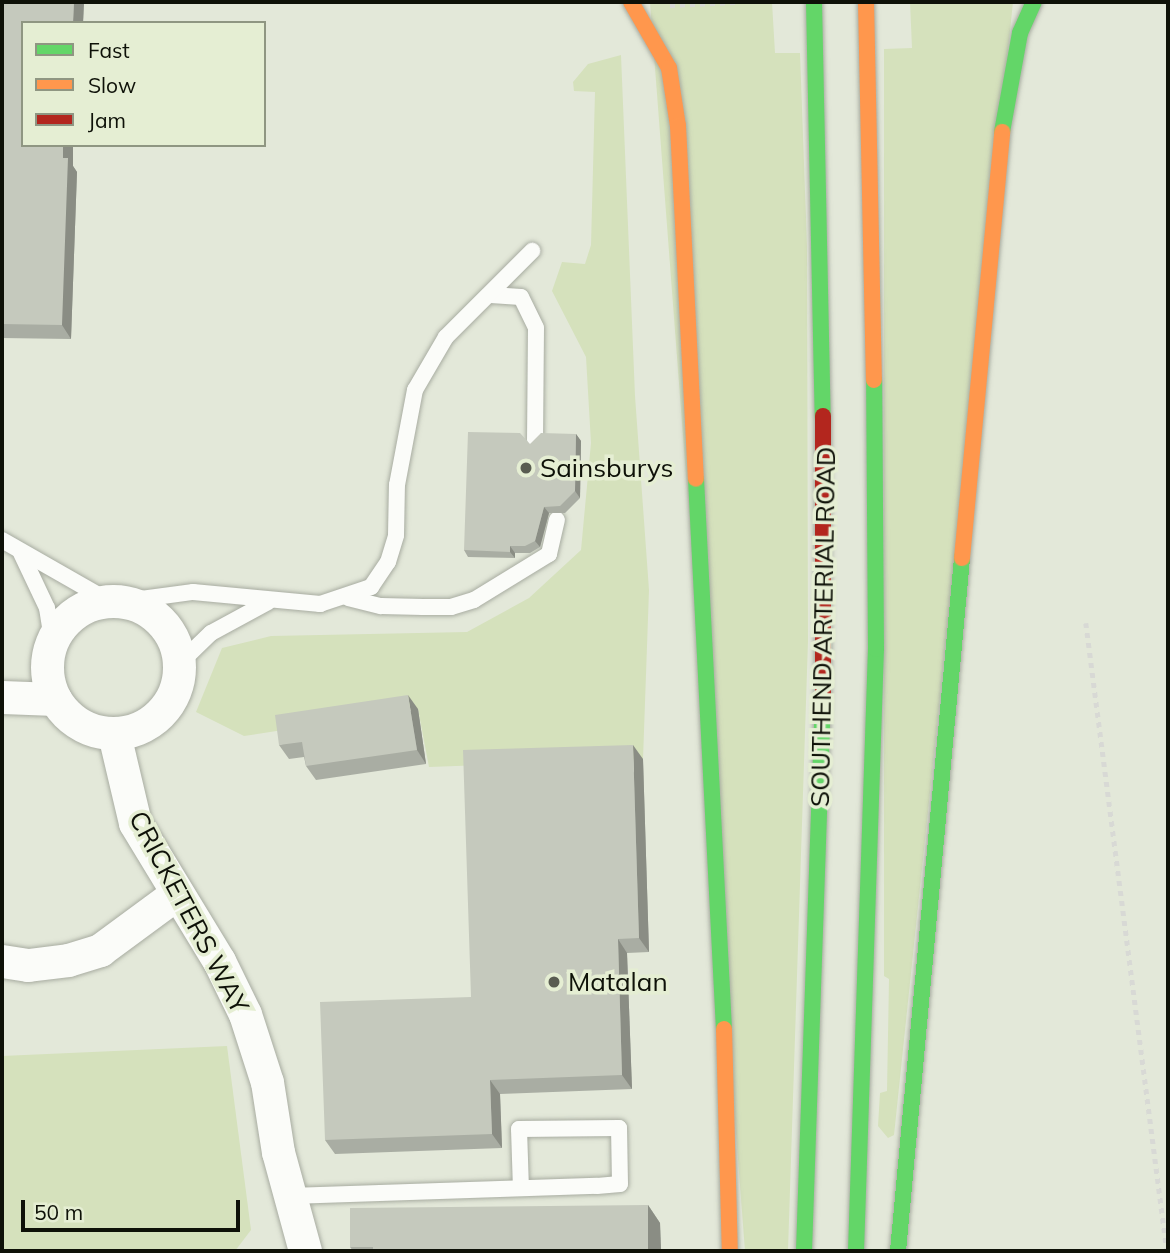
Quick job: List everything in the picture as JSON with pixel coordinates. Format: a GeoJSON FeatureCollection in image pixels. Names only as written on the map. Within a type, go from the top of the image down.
{"type":"FeatureCollection","features":[{"type":"Feature","properties":{"kind":"highway"},"geometry":{"type":"LineString","coordinates":[[631,2],[668,68],[678,126],[726,1056],[730,1251]]}},
{"type":"Feature","properties":{"kind":"highway","name":"SOUTHEND ARTERIAL ROAD"},"geometry":{"type":"LineString","coordinates":[[804,1251],[825,641],[814,2]]}},
{"type":"Feature","properties":{"kind":"highway","name":"SOUTHEND ARTERIAL ROAD"},"geometry":{"type":"LineString","coordinates":[[856,1251],[876,649],[866,2]]}},
{"type":"Feature","properties":{"kind":"highway"},"geometry":{"type":"LineString","coordinates":[[898,1251],[1003,109],[1020,33],[1034,2]]}},
{"type":"Feature","properties":{"kind":"street"},"geometry":{"type":"LineString","coordinates":[[117,601],[146,609],[167,627],[180,663],[175,692],[159,716],[139,729],[114,734],[90,730],[74,721],[55,699],[46,670],[52,640],[68,617],[98,602],[117,601]]}},
{"type":"Feature","properties":{"kind":"street"},"geometry":{"type":"LineString","coordinates":[[2,697],[55,699]]}},
{"type":"Feature","properties":{"kind":"street","name":"CRICKETERS WAY"},"geometry":{"type":"LineString","coordinates":[[114,734],[135,823],[219,961],[245,1014],[267,1082],[290,1195],[305,1251]]}},
{"type":"Feature","properties":{"kind":"street"},"geometry":{"type":"LineString","coordinates":[[2,961],[28,965],[100,950],[176,894]]}},
{"type":"Feature","properties":{"kind":"lane"},"geometry":{"type":"LineString","coordinates":[[2,540],[21,553],[117,601],[193,592],[268,602],[320,604],[348,598],[371,587],[388,562],[415,390],[446,337],[491,295],[532,251]]}},
{"type":"Feature","properties":{"kind":"lane"},"geometry":{"type":"LineString","coordinates":[[491,295],[521,297],[536,328],[535,440]]}},
{"type":"Feature","properties":{"kind":"lane"},"geometry":{"type":"LineString","coordinates":[[348,598],[381,606],[423,607],[451,607],[474,600],[549,554],[557,520]]}},
{"type":"Feature","properties":{"kind":"lane"},"geometry":{"type":"LineString","coordinates":[[21,553],[47,608],[52,640]]}},
{"type":"Feature","properties":{"kind":"lane"},"geometry":{"type":"LineString","coordinates":[[180,663],[211,633],[268,602]]}},
{"type":"Feature","properties":{"kind":"lane"},"geometry":{"type":"LineString","coordinates":[[290,1195],[520,1188],[620,1184],[619,1128],[519,1129],[520,1188]]}},
{"type":"Feature","properties":{"kind":"path"},"geometry":{"type":"LineString","coordinates":[[667,5],[735,2]]}},
{"type":"Feature","properties":{"kind":"path"},"geometry":{"type":"LineString","coordinates":[[1086,623],[1167,1251]]}},
{"type":"Feature","properties":{"kind":"green space"},"geometry":{"type":"Polygon","coordinates":[[[650,2],[772,2],[775,53],[800,53],[807,247],[808,641],[788,1251],[745,1251],[650,2]]]}},
{"type":"Feature","properties":{"kind":"green space"},"geometry":{"type":"Polygon","coordinates":[[[910,2],[1013,2],[894,1135],[888,1138],[878,1126],[880,1093],[887,1091],[889,979],[884,976],[884,49],[912,48],[910,2]]]}},
{"type":"Feature","properties":{"kind":"green space"},"geometry":{"type":"Polygon","coordinates":[[[621,55],[635,396],[649,590],[643,759],[429,767],[418,709],[244,736],[196,712],[222,648],[271,636],[467,632],[529,598],[581,550],[591,443],[586,357],[552,291],[562,262],[585,264],[591,245],[595,92],[574,91],[573,82],[588,64],[621,55]]]}},
{"type":"Feature","properties":{"kind":"green space"},"geometry":{"type":"Polygon","coordinates":[[[227,1046],[251,1230],[235,1251],[2,1251],[2,1056],[227,1046]]]}},
{"type":"Feature","properties":{"kind":"building"},"geometry":{"type":"Polygon","coordinates":[[[2,2],[74,2],[73,21],[21,21],[21,147],[63,147],[63,158],[68,158],[62,325],[2,324],[2,2]]]}},
{"type":"Feature","properties":{"kind":"building","name":"Sainsburys"},"geometry":{"type":"Polygon","coordinates":[[[468,432],[520,433],[530,444],[541,433],[576,434],[575,491],[560,506],[544,507],[535,541],[525,546],[510,546],[510,552],[464,550],[468,432]]]}},
{"type":"Feature","properties":{"kind":"building"},"geometry":{"type":"Polygon","coordinates":[[[408,695],[417,750],[306,766],[302,742],[279,745],[275,715],[408,695]]]}},
{"type":"Feature","properties":{"kind":"building","name":"Matalan"},"geometry":{"type":"Polygon","coordinates":[[[633,745],[639,938],[618,939],[622,1075],[490,1080],[492,1134],[325,1140],[320,1002],[471,997],[463,750],[633,745]]]}},
{"type":"Feature","properties":{"kind":"building"},"geometry":{"type":"Polygon","coordinates":[[[648,1205],[648,1251],[373,1251],[373,1247],[350,1247],[350,1208],[648,1205]]]}},
{"type":"Feature","properties":{"kind":"traffic: fast"},"geometry":{"type":"LineString","coordinates":[[814,2],[823,416]]}},
{"type":"Feature","properties":{"kind":"traffic: fast"},"geometry":{"type":"LineString","coordinates":[[1002,132],[1020,33],[1034,2]]}},
{"type":"Feature","properties":{"kind":"traffic: fast"},"geometry":{"type":"LineString","coordinates":[[856,1251],[876,649],[874,380]]}},
{"type":"Feature","properties":{"kind":"traffic: fast"},"geometry":{"type":"LineString","coordinates":[[696,479],[724,1029]]}},
{"type":"Feature","properties":{"kind":"traffic: fast"},"geometry":{"type":"LineString","coordinates":[[898,1251],[962,558]]}},
{"type":"Feature","properties":{"kind":"traffic: fast"},"geometry":{"type":"LineString","coordinates":[[804,1251],[823,697]]}},
{"type":"Feature","properties":{"kind":"traffic: slow"},"geometry":{"type":"LineString","coordinates":[[631,2],[669,68],[678,126],[696,479]]}},
{"type":"Feature","properties":{"kind":"traffic: slow"},"geometry":{"type":"LineString","coordinates":[[866,2],[874,380]]}},
{"type":"Feature","properties":{"kind":"traffic: slow"},"geometry":{"type":"LineString","coordinates":[[962,558],[1002,132]]}},
{"type":"Feature","properties":{"kind":"traffic: slow"},"geometry":{"type":"LineString","coordinates":[[724,1029],[730,1251]]}},
{"type":"Feature","properties":{"kind":"traffic: jam"},"geometry":{"type":"LineString","coordinates":[[823,416],[823,697]]}},
{"type":"Feature","properties":{"kind":"place","name":"Sainsburys"},"geometry":{"type":"Point","coordinates":[526,468]}},
{"type":"Feature","properties":{"kind":"place","name":"Matalan"},"geometry":{"type":"Point","coordinates":[554,982]}}]}
